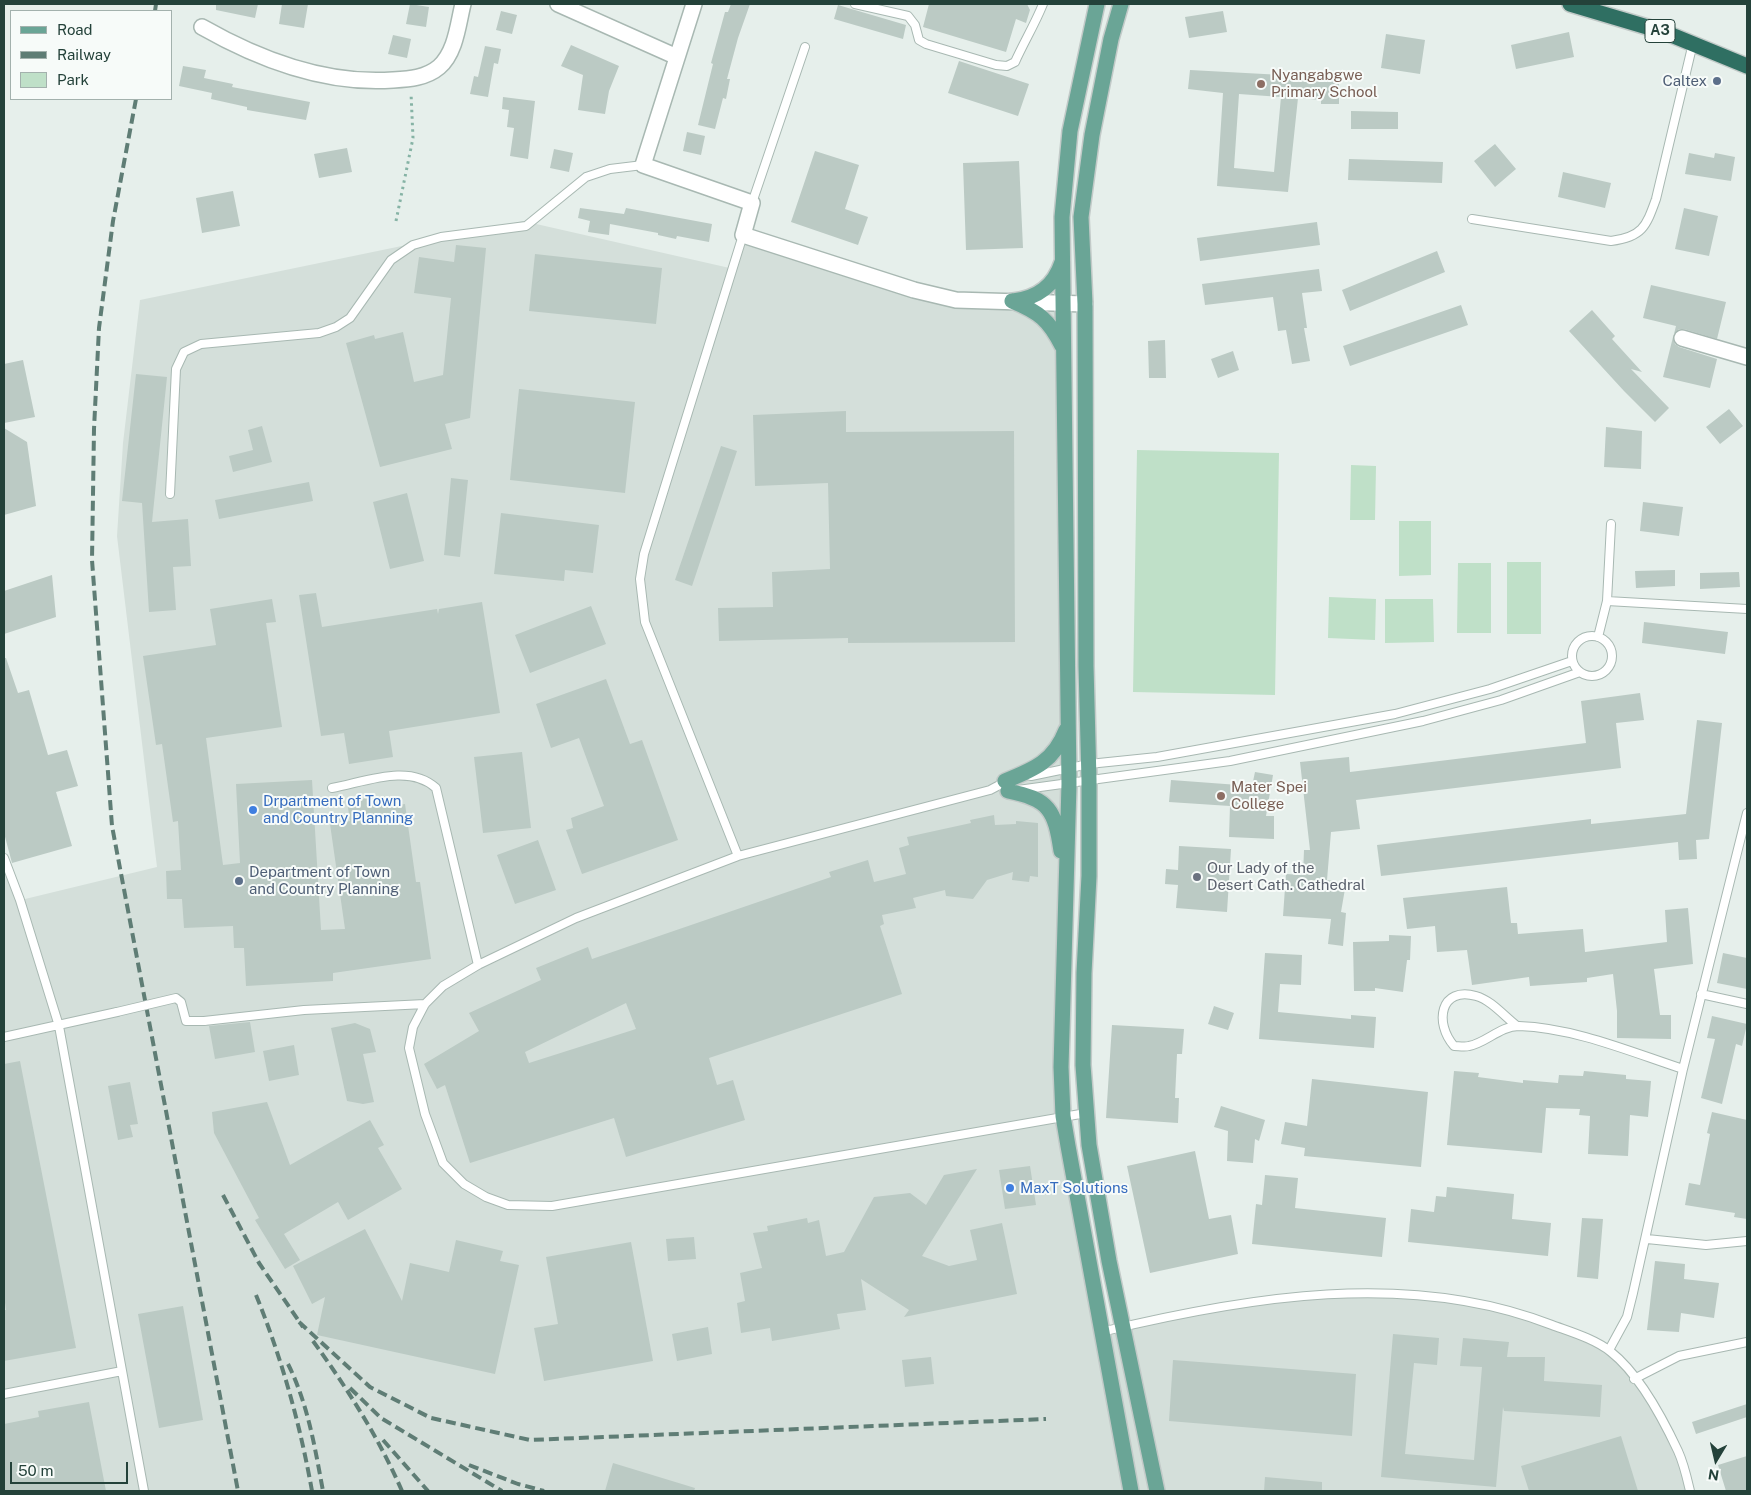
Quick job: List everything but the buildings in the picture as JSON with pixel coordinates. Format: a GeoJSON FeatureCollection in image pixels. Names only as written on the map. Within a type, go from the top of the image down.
{"type":"FeatureCollection","features":[{"type":"Feature","properties":{"kind":"highway","name":"A3"},"geometry":{"type":"LineString","coordinates":[[1570,4],[1608,14],[1693,43],[1747,66]]}},
{"type":"Feature","properties":{"kind":"main road"},"geometry":{"type":"LineString","coordinates":[[1097,4],[1070,131],[1062,216],[1069,784],[1068,873],[1061,1067],[1063,1116],[1101,1332],[1132,1491]]}},
{"type":"Feature","properties":{"kind":"main road"},"geometry":{"type":"LineString","coordinates":[[1121,4],[1111,39],[1092,135],[1081,217],[1085,304],[1089,764],[1089,876],[1084,973],[1086,1112],[1102,1223],[1157,1491]]}},
{"type":"Feature","properties":{"kind":"main road"},"geometry":{"type":"LineString","coordinates":[[1012,301],[1028,299],[1047,287],[1055,278],[1063,258]]}},
{"type":"Feature","properties":{"kind":"main road"},"geometry":{"type":"LineString","coordinates":[[1012,301],[1027,307],[1049,322],[1063,350]]}},
{"type":"Feature","properties":{"kind":"main road"},"geometry":{"type":"LineString","coordinates":[[1006,786],[1042,764],[1059,746],[1068,726]]}},
{"type":"Feature","properties":{"kind":"main road"},"geometry":{"type":"LineString","coordinates":[[1006,786],[1036,798],[1052,813],[1057,827],[1061,855],[1068,873]]}},
{"type":"Feature","properties":{"kind":"main road"},"geometry":{"type":"LineString","coordinates":[[1068,873],[1089,876]]}},
{"type":"Feature","properties":{"kind":"street"},"geometry":{"type":"LineString","coordinates":[[202,27],[240,48],[277,63],[319,74],[368,82],[410,79],[428,74],[440,66],[448,55],[463,4]]}},
{"type":"Feature","properties":{"kind":"street"},"geometry":{"type":"LineString","coordinates":[[558,4],[677,57]]}},
{"type":"Feature","properties":{"kind":"street"},"geometry":{"type":"LineString","coordinates":[[694,4],[644,165],[752,202],[743,235],[914,290],[956,300],[1085,304]]}},
{"type":"Feature","properties":{"kind":"street"},"geometry":{"type":"LineString","coordinates":[[1682,338],[1747,357]]}},
{"type":"Feature","properties":{"kind":"lane"},"geometry":{"type":"LineString","coordinates":[[855,4],[908,16],[915,25],[919,40],[926,44],[996,65],[1007,66],[1015,62],[1043,4]]}},
{"type":"Feature","properties":{"kind":"lane"},"geometry":{"type":"LineString","coordinates":[[1472,219],[1611,241],[1628,239],[1641,232],[1650,217],[1656,199],[1693,43]]}},
{"type":"Feature","properties":{"kind":"lane"},"geometry":{"type":"LineString","coordinates":[[752,202],[806,47]]}},
{"type":"Feature","properties":{"kind":"lane"},"geometry":{"type":"LineString","coordinates":[[170,494],[176,369],[184,352],[201,344],[319,333],[336,327],[350,318],[391,260],[413,245],[441,237],[526,226],[586,177],[610,169],[644,165]]}},
{"type":"Feature","properties":{"kind":"lane"},"geometry":{"type":"LineString","coordinates":[[738,856],[645,622],[640,579],[644,554],[743,235]]}},
{"type":"Feature","properties":{"kind":"lane"},"geometry":{"type":"LineString","coordinates":[[1598,637],[1607,601],[1611,524]]}},
{"type":"Feature","properties":{"kind":"lane"},"geometry":{"type":"LineString","coordinates":[[1607,601],[1747,609]]}},
{"type":"Feature","properties":{"kind":"lane"},"geometry":{"type":"LineString","coordinates":[[1006,786],[1069,784],[1230,761],[1423,721],[1501,700],[1580,672],[1596,675],[1610,665],[1610,648],[1598,637],[1591,636],[1578,641],[1572,654],[1572,661],[1580,672]]}},
{"type":"Feature","properties":{"kind":"lane"},"geometry":{"type":"LineString","coordinates":[[1086,1112],[552,1206],[508,1205],[486,1197],[471,1188],[443,1163],[425,1114],[409,1048],[412,1027],[425,1004],[444,986],[478,965],[576,918],[738,856],[1006,786],[1069,767],[1157,757],[1395,714],[1481,691],[1572,661]]}},
{"type":"Feature","properties":{"kind":"lane"},"geometry":{"type":"LineString","coordinates":[[332,788],[404,775],[420,777],[436,788],[440,797],[478,965]]}},
{"type":"Feature","properties":{"kind":"lane"},"geometry":{"type":"LineString","coordinates":[[1609,1350],[1627,1316],[1647,1238],[1701,994],[1747,813]]}},
{"type":"Feature","properties":{"kind":"lane"},"geometry":{"type":"LineString","coordinates":[[4,858],[20,900],[59,1026],[144,1491]]}},
{"type":"Feature","properties":{"kind":"lane"},"geometry":{"type":"LineString","coordinates":[[1701,994],[1747,1004]]}},
{"type":"Feature","properties":{"kind":"lane"},"geometry":{"type":"LineString","coordinates":[[1517,1026],[1488,1001],[1475,996],[1460,995],[1448,1001],[1442,1012],[1445,1035],[1454,1046],[1469,1047],[1501,1030],[1517,1026],[1550,1030],[1602,1043],[1683,1070]]}},
{"type":"Feature","properties":{"kind":"lane"},"geometry":{"type":"LineString","coordinates":[[4,1037],[176,998],[181,1002],[186,1022],[304,1010],[425,1004]]}},
{"type":"Feature","properties":{"kind":"lane"},"geometry":{"type":"LineString","coordinates":[[1647,1238],[1706,1245],[1747,1241]]}},
{"type":"Feature","properties":{"kind":"lane"},"geometry":{"type":"LineString","coordinates":[[1101,1332],[1122,1326],[1283,1298],[1363,1292],[1416,1294],[1527,1315],[1609,1350],[1653,1404],[1679,1453],[1690,1491]]}},
{"type":"Feature","properties":{"kind":"lane"},"geometry":{"type":"LineString","coordinates":[[1634,1379],[1679,1356],[1747,1342]]}},
{"type":"Feature","properties":{"kind":"lane"},"geometry":{"type":"LineString","coordinates":[[4,1394],[122,1371]]}},
{"type":"Feature","properties":{"kind":"path"},"geometry":{"type":"LineString","coordinates":[[396,221],[413,138],[410,79]]}},
{"type":"Feature","properties":{"kind":"shaded area"},"geometry":{"type":"Polygon","coordinates":[[[523,221],[734,269],[743,235],[914,290],[1064,305],[1061,1067],[1101,1331],[1283,1298],[1416,1294],[1527,1315],[1609,1350],[1653,1404],[1679,1453],[1690,1491],[4,1491],[4,858],[21,900],[157,867],[117,536],[123,443],[140,300],[523,221]]]}},
{"type":"Feature","properties":{"kind":"green space"},"geometry":{"type":"Polygon","coordinates":[[[1137,450],[1279,453],[1275,695],[1133,692],[1137,450]]]}},
{"type":"Feature","properties":{"kind":"green space"},"geometry":{"type":"Polygon","coordinates":[[[1351,465],[1376,466],[1375,520],[1350,520],[1351,465]]]}},
{"type":"Feature","properties":{"kind":"green space"},"geometry":{"type":"Polygon","coordinates":[[[1399,521],[1431,521],[1431,575],[1399,576],[1399,521]]]}},
{"type":"Feature","properties":{"kind":"green space"},"geometry":{"type":"Polygon","coordinates":[[[1507,562],[1541,562],[1541,634],[1507,634],[1507,562]]]}},
{"type":"Feature","properties":{"kind":"green space"},"geometry":{"type":"Polygon","coordinates":[[[1458,563],[1491,563],[1491,633],[1457,633],[1458,563]]]}},
{"type":"Feature","properties":{"kind":"green space"},"geometry":{"type":"Polygon","coordinates":[[[1329,597],[1376,599],[1375,640],[1328,638],[1329,597]]]}},
{"type":"Feature","properties":{"kind":"green space"},"geometry":{"type":"Polygon","coordinates":[[[1385,599],[1433,599],[1434,642],[1385,643],[1385,599]]]}},
{"type":"Feature","properties":{"kind":"railway"},"geometry":{"type":"LineString","coordinates":[[155,10],[156,4]]}},
{"type":"Feature","properties":{"kind":"railway"},"geometry":{"type":"LineString","coordinates":[[136,100],[113,221],[99,328],[94,429],[92,560],[112,826],[238,1491]]}},
{"type":"Feature","properties":{"kind":"railway"},"geometry":{"type":"LineString","coordinates":[[223,1195],[259,1263],[303,1327]]}},
{"type":"Feature","properties":{"kind":"railway"},"geometry":{"type":"LineString","coordinates":[[256,1295],[274,1343],[289,1392],[302,1441],[312,1491]]}},
{"type":"Feature","properties":{"kind":"railway"},"geometry":{"type":"LineString","coordinates":[[299,1322],[370,1387],[431,1418],[530,1440],[1046,1419]]}},
{"type":"Feature","properties":{"kind":"railway"},"geometry":{"type":"LineString","coordinates":[[313,1341],[362,1414],[402,1491]]}},
{"type":"Feature","properties":{"kind":"railway"},"geometry":{"type":"LineString","coordinates":[[288,1364],[306,1410],[323,1491]]}},
{"type":"Feature","properties":{"kind":"railway"},"geometry":{"type":"LineString","coordinates":[[350,1388],[381,1418],[502,1491]]}},
{"type":"Feature","properties":{"kind":"railway"},"geometry":{"type":"LineString","coordinates":[[383,1440],[428,1491]]}},
{"type":"Feature","properties":{"kind":"railway"},"geometry":{"type":"LineString","coordinates":[[469,1465],[518,1484],[544,1491]]}},
{"type":"Feature","properties":{"kind":"place","name":"Caltex"},"geometry":{"type":"Point","coordinates":[1717,81]}},
{"type":"Feature","properties":{"kind":"place","name":"Nyangabgwe Primary School"},"geometry":{"type":"Point","coordinates":[1261,84]}},
{"type":"Feature","properties":{"kind":"place","name":"Mater Spei College"},"geometry":{"type":"Point","coordinates":[1221,796]}},
{"type":"Feature","properties":{"kind":"place","name":"Drpartment of Town and Country Planning"},"geometry":{"type":"Point","coordinates":[253,810]}},
{"type":"Feature","properties":{"kind":"place","name":"Our Lady of the Desert Cath. Cathedral"},"geometry":{"type":"Point","coordinates":[1197,877]}},
{"type":"Feature","properties":{"kind":"place","name":"Department of Town and Country Planning"},"geometry":{"type":"Point","coordinates":[239,881]}},
{"type":"Feature","properties":{"kind":"place","name":"MaxT Solutions"},"geometry":{"type":"Point","coordinates":[1010,1188]}}]}
